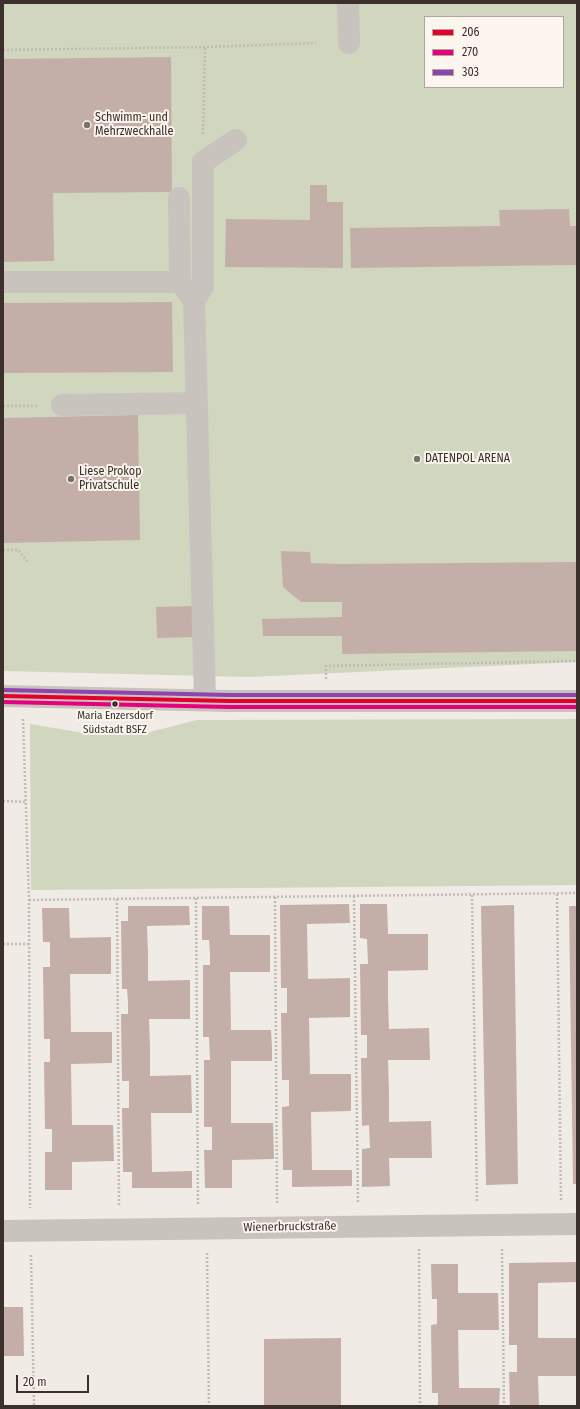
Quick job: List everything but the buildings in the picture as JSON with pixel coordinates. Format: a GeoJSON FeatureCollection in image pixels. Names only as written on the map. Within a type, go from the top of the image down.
{"type":"FeatureCollection","features":[{"type":"Feature","properties":{"kind":"street"},"geometry":{"type":"LineString","coordinates":[[348,3],[349,43]]}},
{"type":"Feature","properties":{"kind":"street"},"geometry":{"type":"LineString","coordinates":[[194,301],[203,288],[203,162],[236,140]]}},
{"type":"Feature","properties":{"kind":"street"},"geometry":{"type":"LineString","coordinates":[[179,198],[180,282],[194,301],[205,700]]}},
{"type":"Feature","properties":{"kind":"street"},"geometry":{"type":"LineString","coordinates":[[3,282],[180,282]]}},
{"type":"Feature","properties":{"kind":"street"},"geometry":{"type":"LineString","coordinates":[[62,405],[197,403]]}},
{"type":"Feature","properties":{"kind":"street"},"geometry":{"type":"LineString","coordinates":[[13,696],[205,700],[577,701]]}},
{"type":"Feature","properties":{"kind":"street","name":"Wienerbruckstraße"},"geometry":{"type":"LineString","coordinates":[[3,1231],[569,1224]]}},
{"type":"Feature","properties":{"kind":"path"},"geometry":{"type":"LineString","coordinates":[[3,50],[205,47],[316,43]]}},
{"type":"Feature","properties":{"kind":"path"},"geometry":{"type":"LineString","coordinates":[[203,162],[205,47]]}},
{"type":"Feature","properties":{"kind":"path"},"geometry":{"type":"LineString","coordinates":[[3,406],[62,405]]}},
{"type":"Feature","properties":{"kind":"path"},"geometry":{"type":"LineString","coordinates":[[3,550],[18,550],[28,562]]}},
{"type":"Feature","properties":{"kind":"path"},"geometry":{"type":"LineString","coordinates":[[326,701],[326,666],[577,661]]}},
{"type":"Feature","properties":{"kind":"path"},"geometry":{"type":"LineString","coordinates":[[13,696],[26,802],[29,900],[30,1231],[34,1406]]}},
{"type":"Feature","properties":{"kind":"path"},"geometry":{"type":"LineString","coordinates":[[3,802],[26,802]]}},
{"type":"Feature","properties":{"kind":"path"},"geometry":{"type":"LineString","coordinates":[[29,900],[577,893]]}},
{"type":"Feature","properties":{"kind":"path"},"geometry":{"type":"LineString","coordinates":[[557,894],[569,1224]]}},
{"type":"Feature","properties":{"kind":"path"},"geometry":{"type":"LineString","coordinates":[[472,895],[477,1226]]}},
{"type":"Feature","properties":{"kind":"path"},"geometry":{"type":"LineString","coordinates":[[354,896],[358,1226]]}},
{"type":"Feature","properties":{"kind":"path"},"geometry":{"type":"LineString","coordinates":[[275,897],[278,1227]]}},
{"type":"Feature","properties":{"kind":"path"},"geometry":{"type":"LineString","coordinates":[[196,898],[203,1228],[209,1406]]}},
{"type":"Feature","properties":{"kind":"path"},"geometry":{"type":"LineString","coordinates":[[116,899],[120,1230]]}},
{"type":"Feature","properties":{"kind":"path"},"geometry":{"type":"LineString","coordinates":[[3,944],[29,944]]}},
{"type":"Feature","properties":{"kind":"path"},"geometry":{"type":"LineString","coordinates":[[418,1225],[420,1406]]}},
{"type":"Feature","properties":{"kind":"path"},"geometry":{"type":"LineString","coordinates":[[502,1225],[504,1406]]}},
{"type":"Feature","properties":{"kind":"green space"},"geometry":{"type":"Polygon","coordinates":[[[3,3],[577,3],[577,662],[249,677],[3,671],[3,3]]]}},
{"type":"Feature","properties":{"kind":"green space"},"geometry":{"type":"Polygon","coordinates":[[[577,719],[577,885],[31,890],[30,724],[90,734],[142,734],[197,720],[577,719]]]}},
{"type":"Feature","properties":{"kind":"transit line","name":"303"},"geometry":{"type":"LineString","coordinates":[[3,690],[230,695],[577,695]]}},
{"type":"Feature","properties":{"kind":"transit line","name":"206"},"geometry":{"type":"LineString","coordinates":[[3,696],[230,701],[577,701]]}},
{"type":"Feature","properties":{"kind":"transit line","name":"270"},"geometry":{"type":"LineString","coordinates":[[3,702],[230,707],[577,707]]}},
{"type":"Feature","properties":{"kind":"place","name":"Schwimm- und Mehrzweckhalle"},"geometry":{"type":"Point","coordinates":[87,125]}},
{"type":"Feature","properties":{"kind":"place","name":"DATENPOL ARENA"},"geometry":{"type":"Point","coordinates":[417,459]}},
{"type":"Feature","properties":{"kind":"place","name":"Liese Prokop Privatschule"},"geometry":{"type":"Point","coordinates":[71,479]}},
{"type":"Feature","properties":{"kind":"place","name":"Maria Enzersdorf Südstadt BSFZ"},"geometry":{"type":"Point","coordinates":[115,704]}}]}
